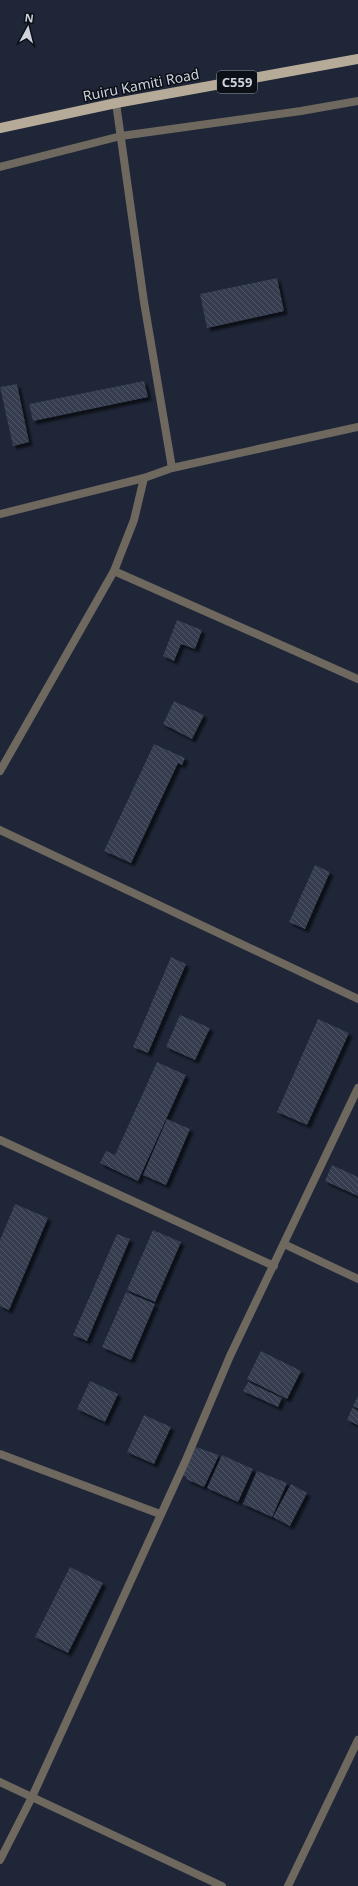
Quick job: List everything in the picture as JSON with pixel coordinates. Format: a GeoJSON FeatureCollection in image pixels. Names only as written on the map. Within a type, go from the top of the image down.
{"type":"FeatureCollection","features":[{"type":"Feature","properties":{"kind":"main road","name":"Ruiru Kamiti Road"},"geometry":{"type":"LineString","coordinates":[[0,128],[116,103],[358,59]]}},
{"type":"Feature","properties":{"kind":"street"},"geometry":{"type":"LineString","coordinates":[[0,166],[121,136],[301,111],[358,101]]}},
{"type":"Feature","properties":{"kind":"street"},"geometry":{"type":"LineString","coordinates":[[116,103],[144,302],[172,468]]}},
{"type":"Feature","properties":{"kind":"street"},"geometry":{"type":"LineString","coordinates":[[0,514],[144,478],[172,468],[358,427]]}},
{"type":"Feature","properties":{"kind":"street"},"geometry":{"type":"LineString","coordinates":[[0,771],[114,571],[134,520],[144,478]]}},
{"type":"Feature","properties":{"kind":"street"},"geometry":{"type":"LineString","coordinates":[[114,571],[358,679]]}},
{"type":"Feature","properties":{"kind":"street"},"geometry":{"type":"LineString","coordinates":[[0,830],[358,999]]}},
{"type":"Feature","properties":{"kind":"street"},"geometry":{"type":"LineString","coordinates":[[0,1860],[32,1797],[185,1462],[230,1356],[358,1088]]}},
{"type":"Feature","properties":{"kind":"street"},"geometry":{"type":"LineString","coordinates":[[0,1140],[274,1266]]}},
{"type":"Feature","properties":{"kind":"street"},"geometry":{"type":"LineString","coordinates":[[284,1244],[358,1279]]}},
{"type":"Feature","properties":{"kind":"street"},"geometry":{"type":"LineString","coordinates":[[0,1454],[160,1514]]}},
{"type":"Feature","properties":{"kind":"street"},"geometry":{"type":"LineString","coordinates":[[288,1886],[358,1740]]}},
{"type":"Feature","properties":{"kind":"street"},"geometry":{"type":"LineString","coordinates":[[0,1782],[222,1886]]}},
{"type":"Feature","properties":{"kind":"building"},"geometry":{"type":"Polygon","coordinates":[[[277,278],[284,311],[207,328],[200,294],[277,278]]]}},
{"type":"Feature","properties":{"kind":"building"},"geometry":{"type":"Polygon","coordinates":[[[144,381],[148,397],[33,421],[29,404],[144,381]]]}},
{"type":"Feature","properties":{"kind":"building"},"geometry":{"type":"Polygon","coordinates":[[[17,384],[29,442],[13,446],[0,387],[17,384]]]}},
{"type":"Feature","properties":{"kind":"building"},"geometry":{"type":"Polygon","coordinates":[[[177,620],[202,630],[195,649],[181,644],[174,661],[163,656],[177,620]]]}},
{"type":"Feature","properties":{"kind":"building"},"geometry":{"type":"Polygon","coordinates":[[[174,701],[204,715],[192,739],[163,724],[174,701]]]}},
{"type":"Feature","properties":{"kind":"building"},"geometry":{"type":"Polygon","coordinates":[[[154,744],[185,758],[182,765],[178,763],[131,863],[104,851],[154,744]]]}},
{"type":"Feature","properties":{"kind":"building"},"geometry":{"type":"Polygon","coordinates":[[[315,865],[330,872],[305,929],[289,922],[315,865]]]}},
{"type":"Feature","properties":{"kind":"building"},"geometry":{"type":"Polygon","coordinates":[[[171,957],[186,964],[148,1053],[133,1047],[171,957]]]}},
{"type":"Feature","properties":{"kind":"building"},"geometry":{"type":"Polygon","coordinates":[[[180,1015],[210,1028],[195,1060],[166,1047],[180,1015]]]}},
{"type":"Feature","properties":{"kind":"building"},"geometry":{"type":"Polygon","coordinates":[[[318,1019],[349,1033],[307,1125],[277,1112],[318,1019]]]}},
{"type":"Feature","properties":{"kind":"building"},"geometry":{"type":"Polygon","coordinates":[[[157,1062],[186,1075],[138,1181],[100,1163],[106,1151],[115,1155],[157,1062]]]}},
{"type":"Feature","properties":{"kind":"building"},"geometry":{"type":"Polygon","coordinates":[[[167,1119],[190,1129],[166,1185],[143,1175],[167,1119]]]}},
{"type":"Feature","properties":{"kind":"building"},"geometry":{"type":"Polygon","coordinates":[[[332,1165],[358,1177],[358,1196],[325,1181],[332,1165]]]}},
{"type":"Feature","properties":{"kind":"building"},"geometry":{"type":"Polygon","coordinates":[[[15,1204],[48,1218],[9,1310],[0,1306],[0,1240],[15,1204]]]}},
{"type":"Feature","properties":{"kind":"building"},"geometry":{"type":"Polygon","coordinates":[[[153,1230],[181,1242],[155,1302],[127,1290],[153,1230]]]}},
{"type":"Feature","properties":{"kind":"building"},"geometry":{"type":"Polygon","coordinates":[[[117,1234],[130,1239],[87,1341],[73,1335],[117,1234]]]}},
{"type":"Feature","properties":{"kind":"building"},"geometry":{"type":"Polygon","coordinates":[[[126,1292],[155,1304],[131,1360],[102,1347],[126,1292]]]}},
{"type":"Feature","properties":{"kind":"building"},"geometry":{"type":"Polygon","coordinates":[[[261,1351],[301,1371],[287,1399],[247,1379],[261,1351]]]}},
{"type":"Feature","properties":{"kind":"building"},"geometry":{"type":"Polygon","coordinates":[[[90,1381],[118,1394],[105,1422],[77,1409],[90,1381]]]}},
{"type":"Feature","properties":{"kind":"building"},"geometry":{"type":"Polygon","coordinates":[[[248,1382],[282,1398],[278,1407],[243,1391],[248,1382]]]}},
{"type":"Feature","properties":{"kind":"building"},"geometry":{"type":"Polygon","coordinates":[[[358,1396],[358,1408],[353,1406],[358,1396]]]}},
{"type":"Feature","properties":{"kind":"building"},"geometry":{"type":"Polygon","coordinates":[[[352,1408],[358,1411],[358,1425],[347,1420],[352,1408]]]}},
{"type":"Feature","properties":{"kind":"building"},"geometry":{"type":"Polygon","coordinates":[[[144,1415],[171,1427],[154,1464],[127,1452],[144,1415]]]}},
{"type":"Feature","properties":{"kind":"building"},"geometry":{"type":"Polygon","coordinates":[[[196,1447],[219,1455],[204,1487],[186,1479],[187,1477],[183,1475],[196,1447]]]}},
{"type":"Feature","properties":{"kind":"building"},"geometry":{"type":"Polygon","coordinates":[[[222,1455],[253,1469],[238,1502],[207,1488],[222,1455]]]}},
{"type":"Feature","properties":{"kind":"building"},"geometry":{"type":"Polygon","coordinates":[[[257,1471],[287,1483],[272,1517],[243,1504],[257,1471]]]}},
{"type":"Feature","properties":{"kind":"building"},"geometry":{"type":"Polygon","coordinates":[[[291,1484],[307,1493],[290,1526],[273,1517],[291,1484]]]}},
{"type":"Feature","properties":{"kind":"building"},"geometry":{"type":"Polygon","coordinates":[[[70,1567],[103,1583],[68,1653],[35,1637],[70,1567]]]}}]}
